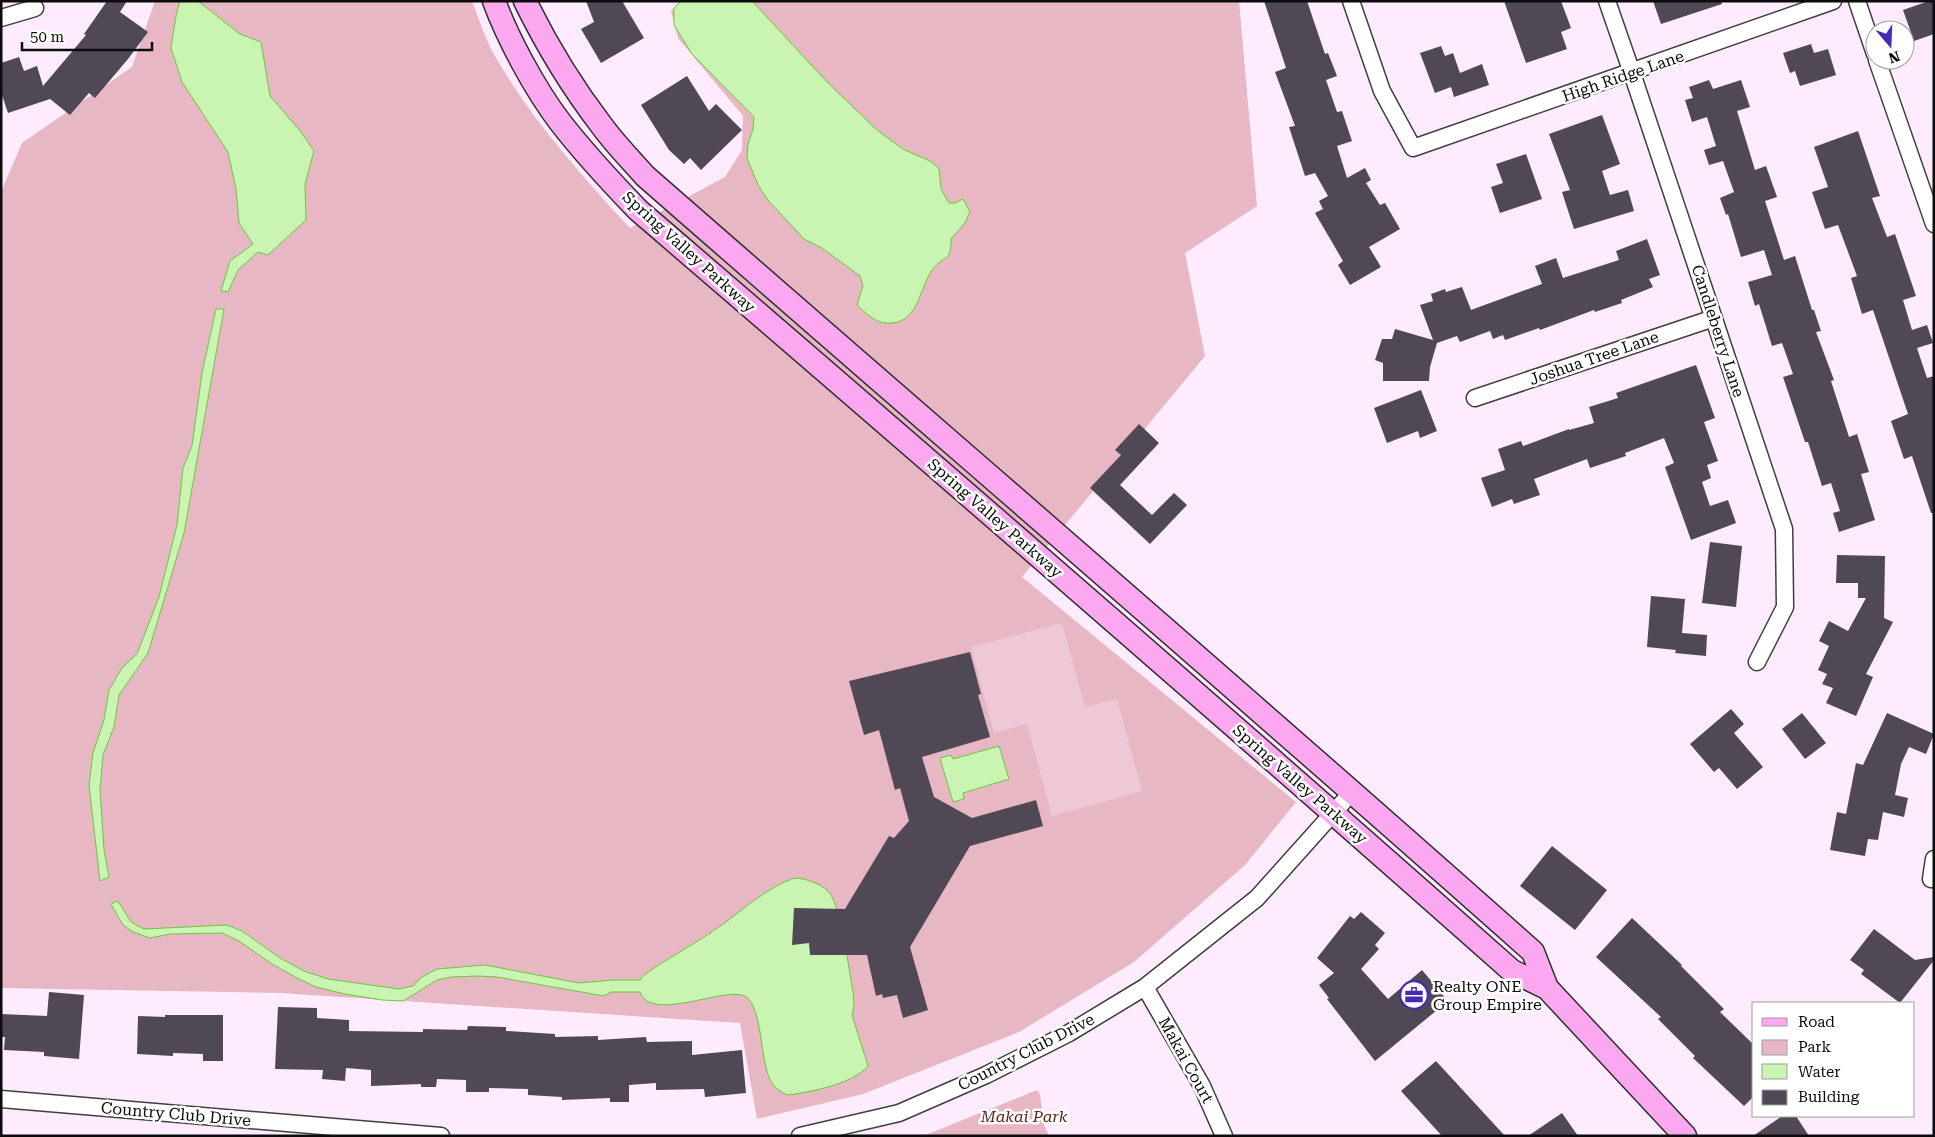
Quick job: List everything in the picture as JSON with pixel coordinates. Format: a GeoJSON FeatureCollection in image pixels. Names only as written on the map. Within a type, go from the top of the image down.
{"type":"FeatureCollection","features":[{"type":"Feature","properties":{"kind":"street","name":"Spring Valley Parkway"},"geometry":{"type":"LineString","coordinates":[[494,1],[524,65],[559,120],[592,161],[638,210],[1032,549],[1512,971],[1547,988],[1685,1136]]}},
{"type":"Feature","properties":{"kind":"street","name":"Spring Valley Parkway"},"geometry":{"type":"LineString","coordinates":[[525,1],[544,40],[569,81],[603,128],[645,176],[1533,952],[1547,988]]}},
{"type":"Feature","properties":{"kind":"street","name":"High Ridge Lane"},"geometry":{"type":"LineString","coordinates":[[1351,1],[1382,91],[1413,148],[1632,73],[1833,1]]}},
{"type":"Feature","properties":{"kind":"street","name":"Candleberry Lane"},"geometry":{"type":"LineString","coordinates":[[1606,1],[1632,73],[1784,529],[1785,607],[1756,662]]}},
{"type":"Feature","properties":{"kind":"street"},"geometry":{"type":"LineString","coordinates":[[1857,1],[1865,25]]}},
{"type":"Feature","properties":{"kind":"street"},"geometry":{"type":"LineString","coordinates":[[1,18],[35,8]]}},
{"type":"Feature","properties":{"kind":"street"},"geometry":{"type":"LineString","coordinates":[[1880,70],[1934,224]]}},
{"type":"Feature","properties":{"kind":"street","name":"Joshua Tree Lane"},"geometry":{"type":"LineString","coordinates":[[1475,398],[1714,318]]}},
{"type":"Feature","properties":{"kind":"street","name":"Country Club Drive"},"geometry":{"type":"LineString","coordinates":[[800,1136],[899,1113],[986,1075],[1069,1033],[1145,987],[1257,898],[1352,792]]}},
{"type":"Feature","properties":{"kind":"street"},"geometry":{"type":"LineString","coordinates":[[1931,878],[1934,859]]}},
{"type":"Feature","properties":{"kind":"street","name":"Makai Court"},"geometry":{"type":"LineString","coordinates":[[1145,987],[1202,1086],[1224,1136]]}},
{"type":"Feature","properties":{"kind":"street","name":"Country Club Drive"},"geometry":{"type":"LineString","coordinates":[[1,1099],[408,1135],[441,1136]]}},
{"type":"Feature","properties":{"kind":"green space"},"geometry":{"type":"Polygon","coordinates":[[[155,1],[472,1],[492,51],[538,122],[630,228],[725,177],[742,150],[743,116],[678,38],[671,11],[681,1],[1239,1],[1257,206],[1185,253],[1205,356],[1022,577],[1296,802],[1245,865],[1134,962],[1019,1032],[863,1094],[757,1119],[740,1023],[280,993],[1,988],[1,192],[22,143],[132,67],[155,1]]]}},
{"type":"Feature","properties":{"kind":"green space","name":"Makai Park"},"geometry":{"type":"Polygon","coordinates":[[[1037,1090],[1040,1094],[1044,1125],[1049,1136],[923,1136],[1037,1090]]]}},
{"type":"Feature","properties":{"kind":"shaded area"},"geometry":{"type":"Polygon","coordinates":[[[1062,623],[1085,707],[1117,699],[1142,791],[1052,816],[1027,724],[994,733],[971,647],[1062,623]]]}},
{"type":"Feature","properties":{"kind":"water"},"geometry":{"type":"Polygon","coordinates":[[[180,1],[198,1],[240,34],[261,42],[270,96],[301,132],[314,151],[305,184],[306,220],[268,255],[258,252],[238,270],[228,292],[221,291],[230,261],[253,244],[239,223],[236,189],[228,152],[182,82],[171,48],[180,1]]]}},
{"type":"Feature","properties":{"kind":"water"},"geometry":{"type":"Polygon","coordinates":[[[681,1],[752,1],[829,84],[877,130],[903,149],[932,162],[939,169],[941,189],[949,203],[955,203],[963,199],[970,212],[965,223],[951,239],[948,256],[937,264],[928,276],[914,309],[902,320],[893,323],[877,321],[857,305],[863,286],[860,276],[822,248],[804,239],[767,199],[758,185],[747,158],[754,117],[692,54],[674,25],[674,8],[681,1]]]}},
{"type":"Feature","properties":{"kind":"water"},"geometry":{"type":"Polygon","coordinates":[[[216,309],[224,309],[184,533],[148,653],[119,695],[114,727],[103,755],[100,790],[104,850],[109,877],[100,881],[89,785],[93,753],[104,720],[109,690],[122,668],[137,654],[159,597],[177,525],[183,468],[192,446],[202,373],[216,309]]]}},
{"type":"Feature","properties":{"kind":"water"},"geometry":{"type":"Polygon","coordinates":[[[999,746],[1009,779],[963,793],[964,799],[953,802],[940,758],[951,755],[953,759],[999,746]]]}},
{"type":"Feature","properties":{"kind":"water"},"geometry":{"type":"Polygon","coordinates":[[[796,878],[809,880],[821,886],[833,898],[841,923],[847,954],[853,992],[854,1006],[852,1015],[868,1066],[852,1078],[831,1086],[787,1095],[774,1086],[769,1077],[754,1009],[749,1000],[742,995],[731,994],[671,1005],[657,1004],[646,1000],[640,992],[611,992],[604,996],[497,977],[479,976],[451,977],[437,980],[403,1001],[382,1000],[316,987],[272,964],[239,941],[222,933],[170,934],[150,938],[133,932],[123,925],[111,904],[118,901],[131,922],[144,929],[227,925],[242,931],[280,958],[304,971],[328,979],[399,989],[413,986],[422,977],[437,969],[485,965],[579,983],[640,980],[644,975],[712,932],[767,892],[796,878]]]}},
{"type":"Feature","properties":{"kind":"building"},"geometry":{"type":"Polygon","coordinates":[[[107,1],[127,1],[120,12],[148,32],[95,98],[89,93],[70,115],[50,99],[8,113],[1,92],[1,63],[19,57],[24,71],[37,66],[43,86],[86,35],[84,34],[107,1]]]}},
{"type":"Feature","properties":{"kind":"building"},"geometry":{"type":"Polygon","coordinates":[[[586,1],[622,1],[644,38],[601,63],[581,29],[594,22],[586,1]]]}},
{"type":"Feature","properties":{"kind":"building"},"geometry":{"type":"Polygon","coordinates":[[[1264,1],[1307,1],[1325,54],[1328,53],[1337,76],[1326,80],[1337,112],[1342,111],[1352,141],[1337,146],[1347,178],[1365,168],[1371,180],[1366,183],[1380,205],[1385,203],[1400,229],[1369,247],[1381,267],[1350,285],[1338,265],[1343,261],[1315,213],[1323,209],[1319,201],[1328,196],[1315,173],[1305,176],[1289,127],[1295,126],[1275,72],[1286,68],[1264,1]]]}},
{"type":"Feature","properties":{"kind":"building"},"geometry":{"type":"Polygon","coordinates":[[[1504,1],[1561,1],[1571,28],[1561,32],[1567,49],[1526,63],[1504,1]]]}},
{"type":"Feature","properties":{"kind":"building"},"geometry":{"type":"Polygon","coordinates":[[[1653,1],[1721,1],[1722,4],[1661,24],[1653,1]]]}},
{"type":"Feature","properties":{"kind":"building"},"geometry":{"type":"Polygon","coordinates":[[[1934,1],[1934,34],[1915,41],[1915,20],[1907,20],[1903,10],[1934,1]]]}},
{"type":"Feature","properties":{"kind":"building"},"geometry":{"type":"Polygon","coordinates":[[[1811,44],[1814,53],[1828,49],[1836,75],[1800,86],[1795,71],[1790,73],[1783,53],[1811,44]]]}},
{"type":"Feature","properties":{"kind":"building"},"geometry":{"type":"Polygon","coordinates":[[[1441,46],[1445,56],[1453,53],[1460,73],[1482,64],[1489,85],[1454,97],[1451,87],[1435,93],[1420,53],[1441,46]]]}},
{"type":"Feature","properties":{"kind":"building"},"geometry":{"type":"Polygon","coordinates":[[[687,76],[709,111],[716,104],[742,130],[701,170],[690,158],[684,164],[669,150],[641,105],[687,76]]]}},
{"type":"Feature","properties":{"kind":"building"},"geometry":{"type":"Polygon","coordinates":[[[1709,80],[1713,89],[1741,80],[1750,107],[1737,111],[1755,170],[1766,166],[1777,197],[1765,201],[1784,260],[1795,256],[1812,310],[1814,310],[1821,331],[1816,332],[1834,380],[1831,381],[1849,437],[1857,434],[1869,472],[1861,474],[1875,520],[1839,532],[1833,513],[1840,511],[1831,483],[1822,486],[1808,442],[1805,442],[1783,377],[1793,374],[1782,343],[1772,346],[1759,304],[1755,306],[1748,282],[1772,275],[1764,250],[1741,257],[1728,214],[1726,215],[1720,198],[1734,192],[1723,161],[1709,165],[1704,150],[1716,146],[1707,117],[1692,122],[1685,100],[1693,98],[1689,87],[1709,80]]]}},
{"type":"Feature","properties":{"kind":"building"},"geometry":{"type":"Polygon","coordinates":[[[1602,115],[1620,164],[1602,171],[1610,195],[1628,190],[1634,211],[1574,229],[1562,192],[1570,190],[1549,134],[1602,115]]]}},
{"type":"Feature","properties":{"kind":"building"},"geometry":{"type":"Polygon","coordinates":[[[1858,131],[1880,196],[1872,198],[1887,237],[1895,234],[1916,296],[1903,300],[1912,330],[1927,325],[1933,343],[1917,348],[1927,378],[1934,376],[1934,513],[1931,513],[1912,456],[1904,459],[1891,421],[1908,414],[1873,310],[1862,314],[1851,278],[1857,276],[1838,225],[1825,229],[1812,192],[1828,187],[1814,147],[1858,131]]]}},
{"type":"Feature","properties":{"kind":"building"},"geometry":{"type":"Polygon","coordinates":[[[1526,154],[1542,199],[1500,213],[1491,187],[1503,183],[1496,164],[1526,154]]]}},
{"type":"Feature","properties":{"kind":"building"},"geometry":{"type":"Polygon","coordinates":[[[1647,239],[1660,275],[1649,279],[1653,287],[1621,300],[1622,303],[1595,312],[1594,310],[1540,330],[1539,328],[1505,340],[1503,335],[1493,339],[1490,331],[1460,342],[1457,336],[1437,343],[1430,367],[1429,381],[1383,381],[1383,363],[1375,360],[1382,339],[1392,339],[1395,329],[1433,340],[1420,305],[1433,301],[1431,294],[1445,289],[1446,292],[1462,287],[1471,310],[1542,284],[1535,266],[1556,258],[1563,278],[1619,260],[1616,251],[1647,239]]]}},
{"type":"Feature","properties":{"kind":"building"},"geometry":{"type":"Polygon","coordinates":[[[1696,365],[1715,418],[1704,422],[1718,461],[1707,465],[1711,478],[1702,482],[1710,506],[1728,500],[1736,523],[1691,540],[1665,467],[1674,463],[1664,438],[1625,453],[1626,456],[1590,468],[1587,459],[1534,479],[1540,495],[1514,504],[1512,499],[1492,507],[1481,478],[1505,470],[1498,449],[1521,441],[1523,446],[1569,429],[1594,423],[1589,407],[1618,398],[1616,393],[1696,365]]]}},
{"type":"Feature","properties":{"kind":"building"},"geometry":{"type":"Polygon","coordinates":[[[1421,390],[1437,431],[1420,438],[1418,431],[1387,443],[1374,408],[1421,390]]]}},
{"type":"Feature","properties":{"kind":"building"},"geometry":{"type":"Polygon","coordinates":[[[1139,424],[1159,443],[1120,485],[1152,515],[1174,493],[1187,505],[1150,544],[1090,488],[1121,455],[1115,450],[1139,424]]]}},
{"type":"Feature","properties":{"kind":"building"},"geometry":{"type":"Polygon","coordinates":[[[1710,542],[1742,546],[1736,607],[1702,603],[1710,542]]]}},
{"type":"Feature","properties":{"kind":"building"},"geometry":{"type":"Polygon","coordinates":[[[1837,555],[1885,556],[1884,618],[1893,622],[1866,674],[1873,677],[1856,716],[1826,703],[1833,688],[1822,684],[1827,674],[1818,670],[1829,646],[1819,641],[1829,621],[1848,631],[1866,598],[1858,598],[1858,583],[1836,583],[1837,555]]]}},
{"type":"Feature","properties":{"kind":"building"},"geometry":{"type":"Polygon","coordinates":[[[1651,596],[1685,599],[1682,633],[1707,635],[1706,656],[1675,653],[1676,650],[1647,647],[1651,596]]]}},
{"type":"Feature","properties":{"kind":"building"},"geometry":{"type":"Polygon","coordinates":[[[970,652],[981,694],[978,695],[990,737],[922,757],[934,797],[972,818],[1036,800],[1043,826],[970,846],[910,947],[928,1010],[903,1018],[897,995],[883,998],[882,994],[876,996],[867,955],[810,955],[809,943],[792,945],[794,908],[845,909],[889,836],[894,838],[909,821],[900,788],[895,790],[879,730],[864,735],[849,681],[970,652]]]}},
{"type":"Feature","properties":{"kind":"building"},"geometry":{"type":"Polygon","coordinates":[[[1731,709],[1744,724],[1734,733],[1763,767],[1737,789],[1719,768],[1714,772],[1690,744],[1731,709]]]}},
{"type":"Feature","properties":{"kind":"building"},"geometry":{"type":"Polygon","coordinates":[[[1802,713],[1826,743],[1805,759],[1782,729],[1802,713]]]}},
{"type":"Feature","properties":{"kind":"building"},"geometry":{"type":"Polygon","coordinates":[[[1887,713],[1934,734],[1926,754],[1909,747],[1901,764],[1895,795],[1908,798],[1904,817],[1883,812],[1878,840],[1868,839],[1865,856],[1830,850],[1837,812],[1846,814],[1856,763],[1863,765],[1887,713]]]}},
{"type":"Feature","properties":{"kind":"building"},"geometry":{"type":"Polygon","coordinates":[[[1552,846],[1607,890],[1575,930],[1520,886],[1552,846]]]}},
{"type":"Feature","properties":{"kind":"building"},"geometry":{"type":"Polygon","coordinates":[[[1361,912],[1385,933],[1375,945],[1379,949],[1361,969],[1388,999],[1422,970],[1448,1001],[1375,1061],[1327,999],[1329,998],[1319,985],[1334,973],[1317,958],[1350,916],[1354,919],[1361,912]]]}},
{"type":"Feature","properties":{"kind":"building"},"geometry":{"type":"Polygon","coordinates":[[[1632,918],[1682,965],[1724,1009],[1720,1012],[1752,1043],[1752,1098],[1744,1106],[1693,1058],[1695,1056],[1658,1019],[1661,1017],[1596,957],[1632,918]]]}},
{"type":"Feature","properties":{"kind":"building"},"geometry":{"type":"Polygon","coordinates":[[[1874,929],[1915,960],[1934,957],[1934,960],[1901,1002],[1861,974],[1864,970],[1850,960],[1874,929]]]}},
{"type":"Feature","properties":{"kind":"building"},"geometry":{"type":"Polygon","coordinates":[[[49,992],[84,995],[79,1059],[44,1056],[44,1052],[4,1050],[5,1037],[1,1037],[1,1014],[47,1016],[49,992]]]}},
{"type":"Feature","properties":{"kind":"building"},"geometry":{"type":"Polygon","coordinates":[[[278,1007],[317,1008],[317,1018],[349,1020],[349,1031],[423,1032],[423,1029],[467,1030],[468,1026],[506,1027],[506,1031],[555,1034],[555,1037],[598,1036],[598,1040],[646,1037],[647,1042],[692,1041],[692,1055],[742,1050],[746,1093],[705,1097],[704,1089],[656,1090],[656,1083],[629,1085],[629,1102],[610,1102],[610,1098],[562,1100],[562,1097],[528,1095],[528,1089],[489,1088],[489,1092],[466,1092],[466,1080],[437,1079],[436,1087],[421,1087],[421,1084],[371,1086],[371,1070],[346,1068],[345,1081],[322,1079],[323,1070],[275,1069],[278,1007]]]}},
{"type":"Feature","properties":{"kind":"building"},"geometry":{"type":"Polygon","coordinates":[[[165,1015],[223,1015],[223,1061],[203,1061],[203,1054],[173,1053],[173,1056],[137,1054],[138,1016],[165,1017],[165,1015]]]}},
{"type":"Feature","properties":{"kind":"building"},"geometry":{"type":"Polygon","coordinates":[[[1436,1061],[1505,1136],[1442,1136],[1401,1091],[1436,1061]]]}},
{"type":"Feature","properties":{"kind":"building"},"geometry":{"type":"Polygon","coordinates":[[[1562,1113],[1578,1136],[1528,1136],[1562,1113]]]}},
{"type":"Feature","properties":{"kind":"building"},"geometry":{"type":"Polygon","coordinates":[[[1781,1117],[1797,1117],[1809,1136],[1753,1136],[1781,1117]]]}},
{"type":"Feature","properties":{"kind":"place","name":"Realty ONE Group Empire"},"geometry":{"type":"Point","coordinates":[1414,995]}}]}
